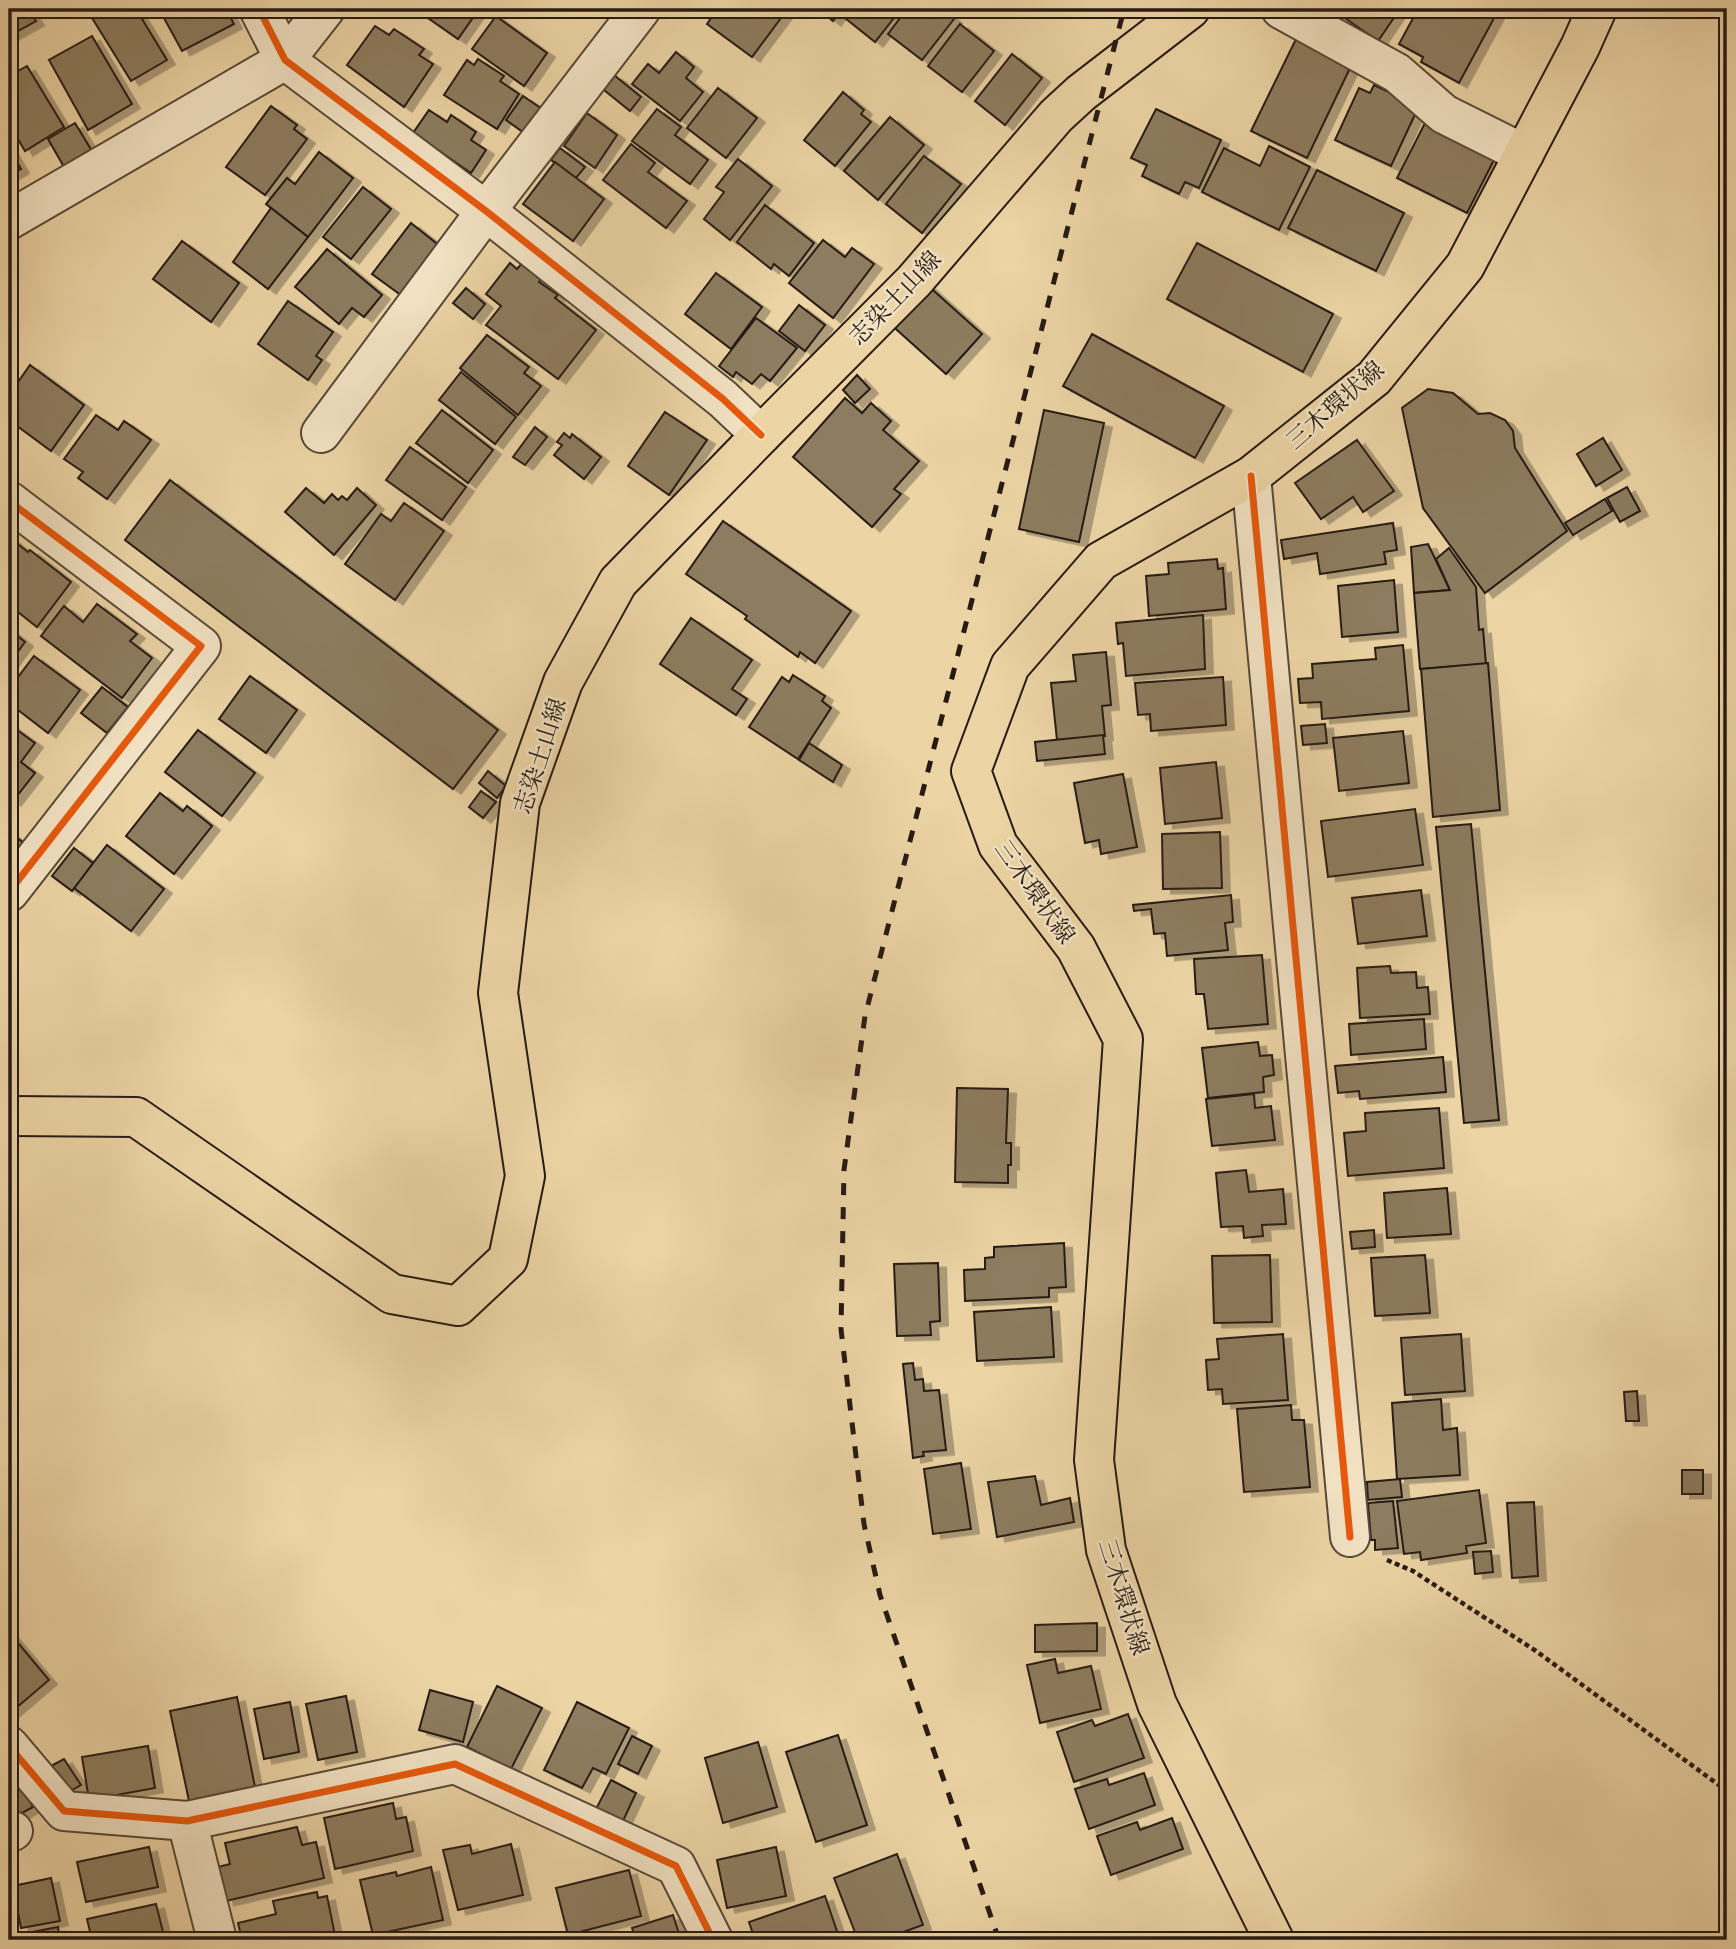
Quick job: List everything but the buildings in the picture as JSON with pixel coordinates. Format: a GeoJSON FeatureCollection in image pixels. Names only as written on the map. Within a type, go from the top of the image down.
{"type":"FeatureCollection","features":[{"type":"Feature","properties":{"kind":"main road","name":"志染土山線"},"geometry":{"type":"LineString","coordinates":[[9,1116],[136,1117],[392,1294],[458,1306],[508,1259],[525,1176],[498,993],[520,803],[564,682],[618,582],[914,281],[1056,116],[1081,93],[1190,9]]}},
{"type":"Feature","properties":{"kind":"main road","name":"三木環状線"},"geometry":{"type":"LineString","coordinates":[[1273,1940],[1157,1704],[1106,1550],[1094,1460],[1123,1039],[1076,948],[998,845],[971,771],[1010,666],[1101,561],[1251,476],[1374,378],[1465,266],[1580,47],[1597,9]]}},
{"type":"Feature","properties":{"kind":"street"},"geometry":{"type":"LineString","coordinates":[[259,9],[285,60],[486,211],[723,399],[761,435]]}},
{"type":"Feature","properties":{"kind":"street"},"geometry":{"type":"LineString","coordinates":[[9,220],[285,60],[325,9]]}},
{"type":"Feature","properties":{"kind":"street"},"geometry":{"type":"LineString","coordinates":[[321,433],[641,9]]}},
{"type":"Feature","properties":{"kind":"street"},"geometry":{"type":"LineString","coordinates":[[1281,9],[1396,73],[1444,114],[1524,154]]}},
{"type":"Feature","properties":{"kind":"street"},"geometry":{"type":"LineString","coordinates":[[1251,476],[1350,1537]]}},
{"type":"Feature","properties":{"kind":"street"},"geometry":{"type":"LineString","coordinates":[[9,501],[201,646],[9,892]]}},
{"type":"Feature","properties":{"kind":"street"},"geometry":{"type":"LineString","coordinates":[[9,1746],[64,1811],[187,1821],[455,1764],[676,1866],[713,1940]]}},
{"type":"Feature","properties":{"kind":"street"},"geometry":{"type":"LineString","coordinates":[[187,1821],[217,1940]]}},
{"type":"Feature","properties":{"kind":"path"},"geometry":{"type":"LineString","coordinates":[[1350,1537],[1366,1551],[1413,1572],[1536,1651],[1727,1791]]}},
{"type":"Feature","properties":{"kind":"railway"},"geometry":{"type":"LineString","coordinates":[[999,1940],[880,1595],[864,1524],[841,1329],[844,1170],[865,1016],[1124,9]]}},
{"type":"Feature","properties":{"kind":"cycle path"},"geometry":{"type":"LineString","coordinates":[[259,9],[285,60],[486,211],[723,399],[761,435]]}},
{"type":"Feature","properties":{"kind":"cycle path"},"geometry":{"type":"LineString","coordinates":[[1251,476],[1350,1537]]}},
{"type":"Feature","properties":{"kind":"cycle path"},"geometry":{"type":"LineString","coordinates":[[9,501],[201,646],[9,892]]}},
{"type":"Feature","properties":{"kind":"cycle path"},"geometry":{"type":"LineString","coordinates":[[9,1746],[64,1811],[187,1821],[455,1764],[676,1866],[713,1940]]}}]}
